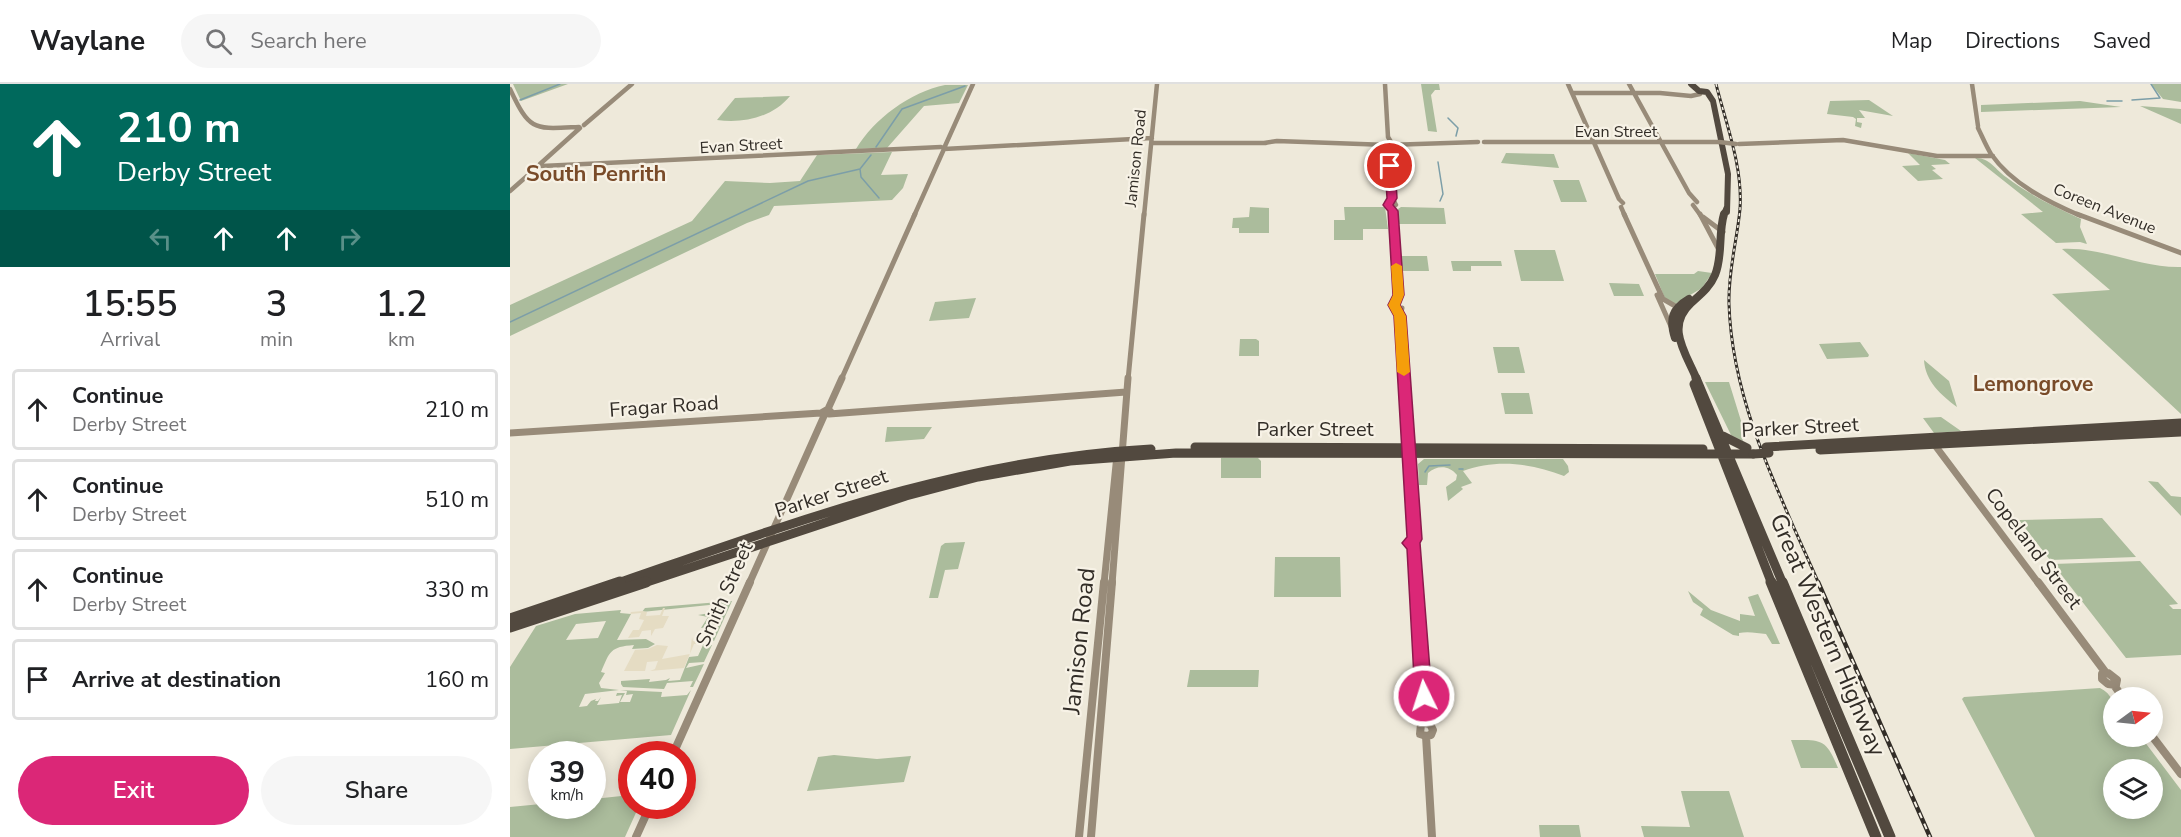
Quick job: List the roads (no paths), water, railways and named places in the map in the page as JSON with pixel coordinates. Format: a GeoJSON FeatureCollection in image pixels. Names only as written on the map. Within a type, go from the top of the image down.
{"type":"FeatureCollection","features":[{"type":"Feature","properties":{"kind":"highway"},"geometry":{"type":"LineString","coordinates":[[1691,84],[1713,101],[1729,184],[1727,207],[1721,230],[1715,275],[1704,291],[1677,309],[1670,322],[1724,452]]}},
{"type":"Feature","properties":{"kind":"highway"},"geometry":{"type":"LineString","coordinates":[[1721,230],[1727,207]]}},
{"type":"Feature","properties":{"kind":"highway"},"geometry":{"type":"LineString","coordinates":[[1677,309],[1679,338],[1717,435],[1750,451],[1738,465],[1740,480]]}},
{"type":"Feature","properties":{"kind":"highway","name":"Parker Street"},"geometry":{"type":"LineString","coordinates":[[510,619],[885,494],[976,470],[1050,457],[1120,454],[1409,451],[1724,452],[2181,423]]}},
{"type":"Feature","properties":{"kind":"highway","name":"Parker Street"},"geometry":{"type":"LineString","coordinates":[[1768,450],[2181,432]]}},
{"type":"Feature","properties":{"kind":"highway"},"geometry":{"type":"LineString","coordinates":[[1693,452],[1717,435]]}},
{"type":"Feature","properties":{"kind":"highway"},"geometry":{"type":"LineString","coordinates":[[1693,452],[1713,460],[1727,472]]}},
{"type":"Feature","properties":{"kind":"highway","name":"Great Western Highway"},"geometry":{"type":"LineString","coordinates":[[1724,452],[1727,472],[1876,837]]}},
{"type":"Feature","properties":{"kind":"highway","name":"Great Western Highway"},"geometry":{"type":"LineString","coordinates":[[1724,452],[1740,480],[1890,837]]}},
{"type":"Feature","properties":{"kind":"highway","name":"Parker Street"},"geometry":{"type":"LineString","coordinates":[[510,627],[906,496],[978,477],[1120,454]]}},
{"type":"Feature","properties":{"kind":"street"},"geometry":{"type":"LineString","coordinates":[[510,191],[632,84]]}},
{"type":"Feature","properties":{"kind":"street","name":"Smith Street"},"geometry":{"type":"LineString","coordinates":[[679,741],[974,84]]}},
{"type":"Feature","properties":{"kind":"street","name":"Jamison Road"},"geometry":{"type":"LineString","coordinates":[[1091,837],[1106,667],[1109,590],[1120,454],[1157,84]]}},
{"type":"Feature","properties":{"kind":"street"},"geometry":{"type":"LineString","coordinates":[[1385,84],[1425,723],[1433,730],[1431,735],[1426,736],[1432,837]]}},
{"type":"Feature","properties":{"kind":"street"},"geometry":{"type":"LineString","coordinates":[[1629,84],[1719,250]]}},
{"type":"Feature","properties":{"kind":"street","name":"Coreen Avenue"},"geometry":{"type":"LineString","coordinates":[[1971,84],[1978,127],[1993,156],[2022,184],[2056,204],[2181,253]]}},
{"type":"Feature","properties":{"kind":"street"},"geometry":{"type":"LineString","coordinates":[[1570,85],[1673,331]]}},
{"type":"Feature","properties":{"kind":"street"},"geometry":{"type":"LineString","coordinates":[[510,89],[511,95],[529,125],[545,128],[581,127]]}},
{"type":"Feature","properties":{"kind":"street"},"geometry":{"type":"LineString","coordinates":[[1573,93],[1689,96],[1702,93]]}},
{"type":"Feature","properties":{"kind":"street","name":"Evan Street"},"geometry":{"type":"LineString","coordinates":[[541,165],[1152,140],[1264,143],[1596,144],[1719,142],[1758,144],[1841,140],[1935,156],[1993,156]]}},
{"type":"Feature","properties":{"kind":"street"},"geometry":{"type":"LineString","coordinates":[[1980,156],[2000,165]]}},
{"type":"Feature","properties":{"kind":"street"},"geometry":{"type":"LineString","coordinates":[[1700,213],[1721,230]]}},
{"type":"Feature","properties":{"kind":"street"},"geometry":{"type":"LineString","coordinates":[[1654,283],[1663,299],[1677,309]]}},
{"type":"Feature","properties":{"kind":"street","name":"Fragar Road"},"geometry":{"type":"LineString","coordinates":[[510,433],[1126,392]]}},
{"type":"Feature","properties":{"kind":"street","name":"Copeland Street"},"geometry":{"type":"LineString","coordinates":[[1934,444],[2106,673],[2117,680],[2115,687]]}},
{"type":"Feature","properties":{"kind":"street","name":"Jamison Road"},"geometry":{"type":"LineString","coordinates":[[1079,837],[1096,668],[1109,590]]}},
{"type":"Feature","properties":{"kind":"street"},"geometry":{"type":"LineString","coordinates":[[1096,668],[1106,667]]}},
{"type":"Feature","properties":{"kind":"street"},"geometry":{"type":"LineString","coordinates":[[2160,747],[2181,774]]}},
{"type":"Feature","properties":{"kind":"street"},"geometry":{"type":"LineString","coordinates":[[636,837],[644,819]]}},
{"type":"Feature","properties":{"kind":"waterway"},"geometry":{"type":"LineString","coordinates":[[520,100],[560,84]]}},
{"type":"Feature","properties":{"kind":"waterway"},"geometry":{"type":"LineString","coordinates":[[2132,100],[2160,98],[2151,84]]}},
{"type":"Feature","properties":{"kind":"waterway"},"geometry":{"type":"LineString","coordinates":[[876,147],[902,109],[965,86]]}},
{"type":"Feature","properties":{"kind":"waterway"},"geometry":{"type":"LineString","coordinates":[[2107,101],[2122,101]]}},
{"type":"Feature","properties":{"kind":"waterway"},"geometry":{"type":"LineString","coordinates":[[1448,118],[1458,128],[1456,136]]}},
{"type":"Feature","properties":{"kind":"waterway"},"geometry":{"type":"LineString","coordinates":[[860,169],[871,155]]}},
{"type":"Feature","properties":{"kind":"waterway"},"geometry":{"type":"LineString","coordinates":[[1438,162],[1443,194],[1440,201]]}},
{"type":"Feature","properties":{"kind":"waterway"},"geometry":{"type":"LineString","coordinates":[[510,322],[808,181],[860,169]]}},
{"type":"Feature","properties":{"kind":"waterway"},"geometry":{"type":"LineString","coordinates":[[860,169],[861,177],[879,198]]}},
{"type":"Feature","properties":{"kind":"waterway"},"geometry":{"type":"LineString","coordinates":[[1425,472],[1429,466],[1450,465]]}},
{"type":"Feature","properties":{"kind":"railway"},"geometry":{"type":"LineString","coordinates":[[1716,84],[1739,177],[1740,209],[1729,292],[1732,341],[1739,377],[1760,448],[1819,584]]}},
{"type":"Feature","properties":{"kind":"railway"},"geometry":{"type":"LineString","coordinates":[[1818,582],[1930,837]]}},
{"type":"Feature","properties":{"kind":"district","name":"South Penrith"},"geometry":{"type":"Point","coordinates":[596,173]}},
{"type":"Feature","properties":{"kind":"district","name":"Lemongrove"},"geometry":{"type":"Point","coordinates":[2033,384]}}]}
